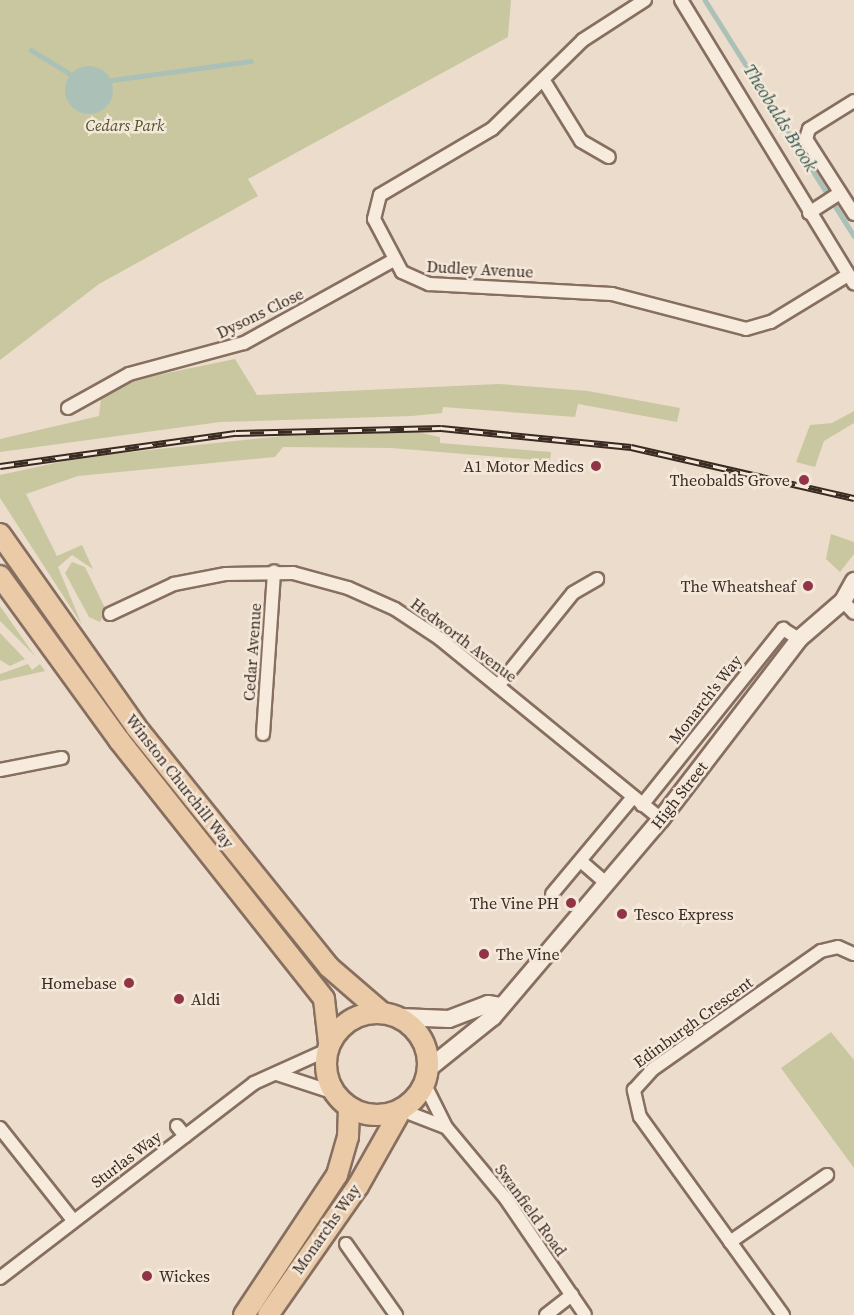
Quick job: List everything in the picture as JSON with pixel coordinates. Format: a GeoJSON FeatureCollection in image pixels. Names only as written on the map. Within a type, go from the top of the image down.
{"type":"FeatureCollection","features":[{"type":"Feature","properties":{"kind":"main road","name":"Winston Churchill Way"},"geometry":{"type":"LineString","coordinates":[[0,534],[143,736],[329,967],[380,1011]]}},
{"type":"Feature","properties":{"kind":"main road","name":"Winston Churchill Way"},"geometry":{"type":"LineString","coordinates":[[0,576],[119,740],[324,999],[328,1047]]}},
{"type":"Feature","properties":{"kind":"main road","name":"High Street"},"geometry":{"type":"LineString","coordinates":[[426,1076],[500,1006],[607,884],[661,819],[799,639],[849,607],[854,581]]}},
{"type":"Feature","properties":{"kind":"main road"},"geometry":{"type":"LineString","coordinates":[[400,1017],[422,1044],[426,1076],[401,1110],[376,1115],[342,1100],[328,1047],[352,1020],[380,1011],[400,1017],[449,1018],[488,1004],[500,1006]]}},
{"type":"Feature","properties":{"kind":"main road","name":"Monarchs Way"},"geometry":{"type":"LineString","coordinates":[[244,1315],[337,1175],[348,1137],[342,1100]]}},
{"type":"Feature","properties":{"kind":"main road","name":"Monarchs Way"},"geometry":{"type":"LineString","coordinates":[[270,1314],[358,1186],[401,1110]]}},
{"type":"Feature","properties":{"kind":"street","name":"Dudley Avenue"},"geometry":{"type":"LineString","coordinates":[[645,0],[583,40],[544,81],[492,129],[380,195],[374,219],[394,260],[415,281],[612,294],[738,329],[771,322],[851,279]]}},
{"type":"Feature","properties":{"kind":"street"},"geometry":{"type":"LineString","coordinates":[[685,1],[809,213],[851,279]]}},
{"type":"Feature","properties":{"kind":"street"},"geometry":{"type":"LineString","coordinates":[[544,81],[581,141],[609,157]]}},
{"type":"Feature","properties":{"kind":"street"},"geometry":{"type":"LineString","coordinates":[[854,100],[809,129],[806,139],[837,195],[854,214]]}},
{"type":"Feature","properties":{"kind":"street"},"geometry":{"type":"LineString","coordinates":[[809,213],[837,195]]}},
{"type":"Feature","properties":{"kind":"street","name":"Dysons Close"},"geometry":{"type":"LineString","coordinates":[[68,408],[129,374],[244,343],[394,260]]}},
{"type":"Feature","properties":{"kind":"street","name":"Hedworth Avenue"},"geometry":{"type":"LineString","coordinates":[[110,614],[186,580],[274,571],[348,588],[395,609],[498,686],[661,819]]}},
{"type":"Feature","properties":{"kind":"street","name":"Cedar Avenue"},"geometry":{"type":"LineString","coordinates":[[263,734],[274,571]]}},
{"type":"Feature","properties":{"kind":"street"},"geometry":{"type":"LineString","coordinates":[[498,686],[573,593],[597,579]]}},
{"type":"Feature","properties":{"kind":"street","name":"Monarch's Way"},"geometry":{"type":"LineString","coordinates":[[638,801],[783,629],[799,639]]}},
{"type":"Feature","properties":{"kind":"street"},"geometry":{"type":"LineString","coordinates":[[0,770],[62,758]]}},
{"type":"Feature","properties":{"kind":"street"},"geometry":{"type":"LineString","coordinates":[[552,894],[638,801]]}},
{"type":"Feature","properties":{"kind":"street"},"geometry":{"type":"LineString","coordinates":[[583,863],[607,884]]}},
{"type":"Feature","properties":{"kind":"street","name":"Edinburgh Crescent"},"geometry":{"type":"LineString","coordinates":[[783,1315],[635,1110],[634,1090],[654,1069],[821,951],[838,947],[854,954]]}},
{"type":"Feature","properties":{"kind":"street","name":"Sturlas Way"},"geometry":{"type":"LineString","coordinates":[[0,1278],[254,1083],[277,1074],[328,1047]]}},
{"type":"Feature","properties":{"kind":"street"},"geometry":{"type":"LineString","coordinates":[[277,1074],[342,1100]]}},
{"type":"Feature","properties":{"kind":"street","name":"Swanfield Road"},"geometry":{"type":"LineString","coordinates":[[426,1076],[446,1127],[506,1199],[585,1315]]}},
{"type":"Feature","properties":{"kind":"street","name":"Swanfield Road"},"geometry":{"type":"LineString","coordinates":[[401,1110],[446,1127]]}},
{"type":"Feature","properties":{"kind":"street"},"geometry":{"type":"LineString","coordinates":[[177,1126],[185,1137]]}},
{"type":"Feature","properties":{"kind":"street"},"geometry":{"type":"LineString","coordinates":[[2,1133],[73,1220]]}},
{"type":"Feature","properties":{"kind":"street"},"geometry":{"type":"LineString","coordinates":[[730,1242],[826,1175]]}},
{"type":"Feature","properties":{"kind":"street"},"geometry":{"type":"LineString","coordinates":[[346,1244],[396,1315]]}},
{"type":"Feature","properties":{"kind":"street"},"geometry":{"type":"LineString","coordinates":[[546,1315],[572,1295]]}},
{"type":"Feature","properties":{"kind":"green space","name":"Cedars Park"},"geometry":{"type":"Polygon","coordinates":[[[0,0],[511,0],[508,37],[248,179],[258,196],[99,284],[0,360],[0,0]]]}},
{"type":"Feature","properties":{"kind":"green space"},"geometry":{"type":"Polygon","coordinates":[[[235,359],[257,395],[499,384],[588,391],[680,408],[677,422],[578,404],[575,417],[443,407],[442,413],[412,416],[220,422],[0,452],[0,439],[99,416],[101,398],[138,379],[235,359]]]}},
{"type":"Feature","properties":{"kind":"green space"},"geometry":{"type":"Polygon","coordinates":[[[854,411],[854,423],[824,441],[815,467],[796,462],[810,425],[832,423],[854,411]]]}},
{"type":"Feature","properties":{"kind":"green space"},"geometry":{"type":"Polygon","coordinates":[[[417,432],[440,437],[440,443],[551,452],[550,461],[391,448],[283,447],[275,457],[78,476],[26,494],[57,556],[82,545],[93,569],[72,555],[58,567],[82,625],[0,498],[0,475],[83,457],[283,436],[417,432]]]}},
{"type":"Feature","properties":{"kind":"green space"},"geometry":{"type":"Polygon","coordinates":[[[831,534],[854,542],[854,554],[840,572],[826,559],[831,534]]]}},
{"type":"Feature","properties":{"kind":"green space"},"geometry":{"type":"Polygon","coordinates":[[[72,562],[85,567],[106,610],[100,622],[89,617],[65,573],[72,562]]]}},
{"type":"Feature","properties":{"kind":"green space"},"geometry":{"type":"Polygon","coordinates":[[[0,606],[35,656],[0,621],[0,606]]]}},
{"type":"Feature","properties":{"kind":"green space"},"geometry":{"type":"Polygon","coordinates":[[[0,633],[25,659],[10,666],[0,660],[0,633]]]}},
{"type":"Feature","properties":{"kind":"green space"},"geometry":{"type":"Polygon","coordinates":[[[28,664],[32,670],[40,664],[45,671],[0,681],[0,674],[28,664]]]}},
{"type":"Feature","properties":{"kind":"green space"},"geometry":{"type":"Polygon","coordinates":[[[831,1032],[854,1060],[854,1168],[781,1068],[831,1032]]]}},
{"type":"Feature","properties":{"kind":"shaded area"},"geometry":{"type":"Polygon","coordinates":[[[89,66],[106,73],[113,90],[106,107],[89,114],[72,107],[65,90],[72,73],[89,66]]]}},
{"type":"Feature","properties":{"kind":"waterway","name":"Theobalds Brook"},"geometry":{"type":"LineString","coordinates":[[705,0],[854,236]]}},
{"type":"Feature","properties":{"kind":"waterway"},"geometry":{"type":"LineString","coordinates":[[31,50],[69,73]]}},
{"type":"Feature","properties":{"kind":"waterway"},"geometry":{"type":"LineString","coordinates":[[112,80],[251,61]]}},
{"type":"Feature","properties":{"kind":"railway"},"geometry":{"type":"LineString","coordinates":[[0,466],[236,433],[441,428],[631,447],[854,498]]}},
{"type":"Feature","properties":{"kind":"place","name":"A1 Motor Medics"},"geometry":{"type":"Point","coordinates":[596,466]}},
{"type":"Feature","properties":{"kind":"place","name":"Theobalds Grove"},"geometry":{"type":"Point","coordinates":[804,480]}},
{"type":"Feature","properties":{"kind":"place","name":"The Wheatsheaf"},"geometry":{"type":"Point","coordinates":[808,586]}},
{"type":"Feature","properties":{"kind":"place","name":"The Vine PH"},"geometry":{"type":"Point","coordinates":[571,903]}},
{"type":"Feature","properties":{"kind":"place","name":"Tesco Express"},"geometry":{"type":"Point","coordinates":[622,914]}},
{"type":"Feature","properties":{"kind":"place","name":"The Vine"},"geometry":{"type":"Point","coordinates":[484,954]}},
{"type":"Feature","properties":{"kind":"place","name":"Homebase"},"geometry":{"type":"Point","coordinates":[129,983]}},
{"type":"Feature","properties":{"kind":"place","name":"Aldi"},"geometry":{"type":"Point","coordinates":[179,999]}},
{"type":"Feature","properties":{"kind":"place","name":"Wickes"},"geometry":{"type":"Point","coordinates":[147,1276]}}]}
